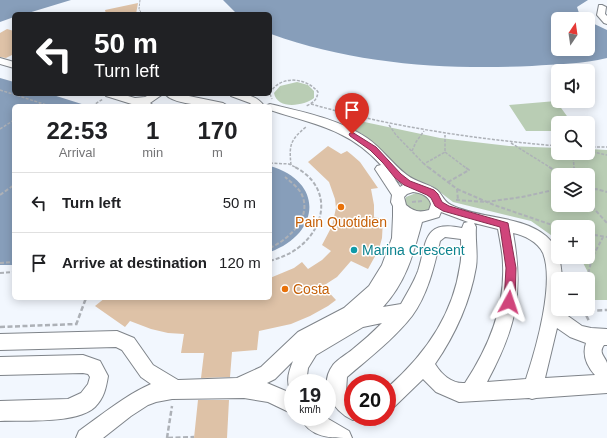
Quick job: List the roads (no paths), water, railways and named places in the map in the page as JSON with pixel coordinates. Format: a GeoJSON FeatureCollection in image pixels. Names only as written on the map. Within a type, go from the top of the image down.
{"type":"FeatureCollection","features":[{"type":"Feature","properties":{"kind":"lane"},"geometry":{"type":"LineString","coordinates":[[602,7],[601,14],[607,21]]}},
{"type":"Feature","properties":{"kind":"lane"},"geometry":{"type":"LineString","coordinates":[[0,61],[12,64]]}},
{"type":"Feature","properties":{"kind":"lane"},"geometry":{"type":"LineString","coordinates":[[117,96],[143,104]]}},
{"type":"Feature","properties":{"kind":"lane"},"geometry":{"type":"LineString","coordinates":[[174,96],[212,104]]}},
{"type":"Feature","properties":{"kind":"lane"},"geometry":{"type":"LineString","coordinates":[[240,96],[258,104]]}},
{"type":"Feature","properties":{"kind":"lane"},"geometry":{"type":"LineString","coordinates":[[133,101],[155,98]]}},
{"type":"Feature","properties":{"kind":"lane"},"geometry":{"type":"LineString","coordinates":[[232,104],[239,100],[258,104]]}},
{"type":"Feature","properties":{"kind":"lane"},"geometry":{"type":"LineString","coordinates":[[272,108],[320,120],[345,130],[373,149],[398,176],[407,183],[430,192],[435,196],[391,286],[359,320]]}},
{"type":"Feature","properties":{"kind":"lane"},"geometry":{"type":"LineString","coordinates":[[272,118],[294,120],[310,124],[343,137],[365,152],[382,170],[403,211],[450,211],[470,226]]}},
{"type":"Feature","properties":{"kind":"lane"},"geometry":{"type":"LineString","coordinates":[[240,387],[268,373],[304,338],[350,313],[375,291],[389,267],[399,238],[400,216],[398,200],[407,188],[419,188]]}},
{"type":"Feature","properties":{"kind":"lane"},"geometry":{"type":"LineString","coordinates":[[470,393],[492,356],[506,320],[511,273],[504,225]]}},
{"type":"Feature","properties":{"kind":"lane"},"geometry":{"type":"LineString","coordinates":[[344,403],[340,400],[337,393],[337,378],[340,371],[373,344],[406,310],[421,283],[426,269],[432,238],[436,234],[470,226],[504,225],[531,233],[543,242],[551,253],[553,272]]}},
{"type":"Feature","properties":{"kind":"lane"},"geometry":{"type":"LineString","coordinates":[[396,392],[414,375],[440,343],[457,311],[468,265],[470,226]]}},
{"type":"Feature","properties":{"kind":"lane"},"geometry":{"type":"LineString","coordinates":[[298,374],[303,357],[309,349],[317,343],[359,320],[406,310]]}},
{"type":"Feature","properties":{"kind":"lane"},"geometry":{"type":"LineString","coordinates":[[532,390],[544,349],[551,312]]}},
{"type":"Feature","properties":{"kind":"lane"},"geometry":{"type":"LineString","coordinates":[[554,316],[572,329],[585,335],[603,338]]}},
{"type":"Feature","properties":{"kind":"lane"},"geometry":{"type":"LineString","coordinates":[[0,342],[74,331],[123,341],[132,349],[147,371],[175,389]]}},
{"type":"Feature","properties":{"kind":"lane"},"geometry":{"type":"LineString","coordinates":[[603,338],[594,343],[592,350],[594,360],[600,369],[607,375]]}},
{"type":"Feature","properties":{"kind":"lane"},"geometry":{"type":"LineString","coordinates":[[424,363],[429,374],[437,383],[447,390],[459,393],[532,390],[607,384]]}},
{"type":"Feature","properties":{"kind":"lane"},"geometry":{"type":"LineString","coordinates":[[0,366],[49,364],[89,365],[97,371],[99,382],[97,388],[88,400],[75,407],[0,411]]}},
{"type":"Feature","properties":{"kind":"lane"},"geometry":{"type":"LineString","coordinates":[[86,438],[122,409],[151,394],[164,390],[240,387],[266,392],[284,400]]}},
{"type":"Feature","properties":{"kind":"lane"},"geometry":{"type":"LineString","coordinates":[[321,426],[342,438]]}},
{"type":"Feature","properties":{"kind":"water"},"geometry":{"type":"Polygon","coordinates":[[[0,0],[71,0],[32,12],[12,12],[12,18],[0,22],[0,0]]]}},
{"type":"Feature","properties":{"kind":"water"},"geometry":{"type":"Polygon","coordinates":[[[223,0],[588,0],[577,7],[579,12],[551,12],[551,56],[595,56],[595,24],[607,30],[607,58],[570,64],[499,67],[433,66],[400,63],[334,52],[272,34],[272,12],[235,12],[223,0]]]}},
{"type":"Feature","properties":{"kind":"water"},"geometry":{"type":"Polygon","coordinates":[[[0,78],[12,81],[12,96],[56,96],[82,104],[12,104],[12,265],[0,265],[0,78]]]}},
{"type":"Feature","properties":{"kind":"water"},"geometry":{"type":"Polygon","coordinates":[[[272,167],[288,174],[300,184],[307,195],[309,208],[306,221],[299,233],[287,244],[272,251],[272,167]]]}},
{"type":"Feature","properties":{"kind":"place","name":"Pain Quotidien"},"geometry":{"type":"Point","coordinates":[341,207]}},
{"type":"Feature","properties":{"kind":"place","name":"Marina Crescent"},"geometry":{"type":"Point","coordinates":[354,250]}},
{"type":"Feature","properties":{"kind":"place","name":"Costa"},"geometry":{"type":"Point","coordinates":[285,289]}}]}
